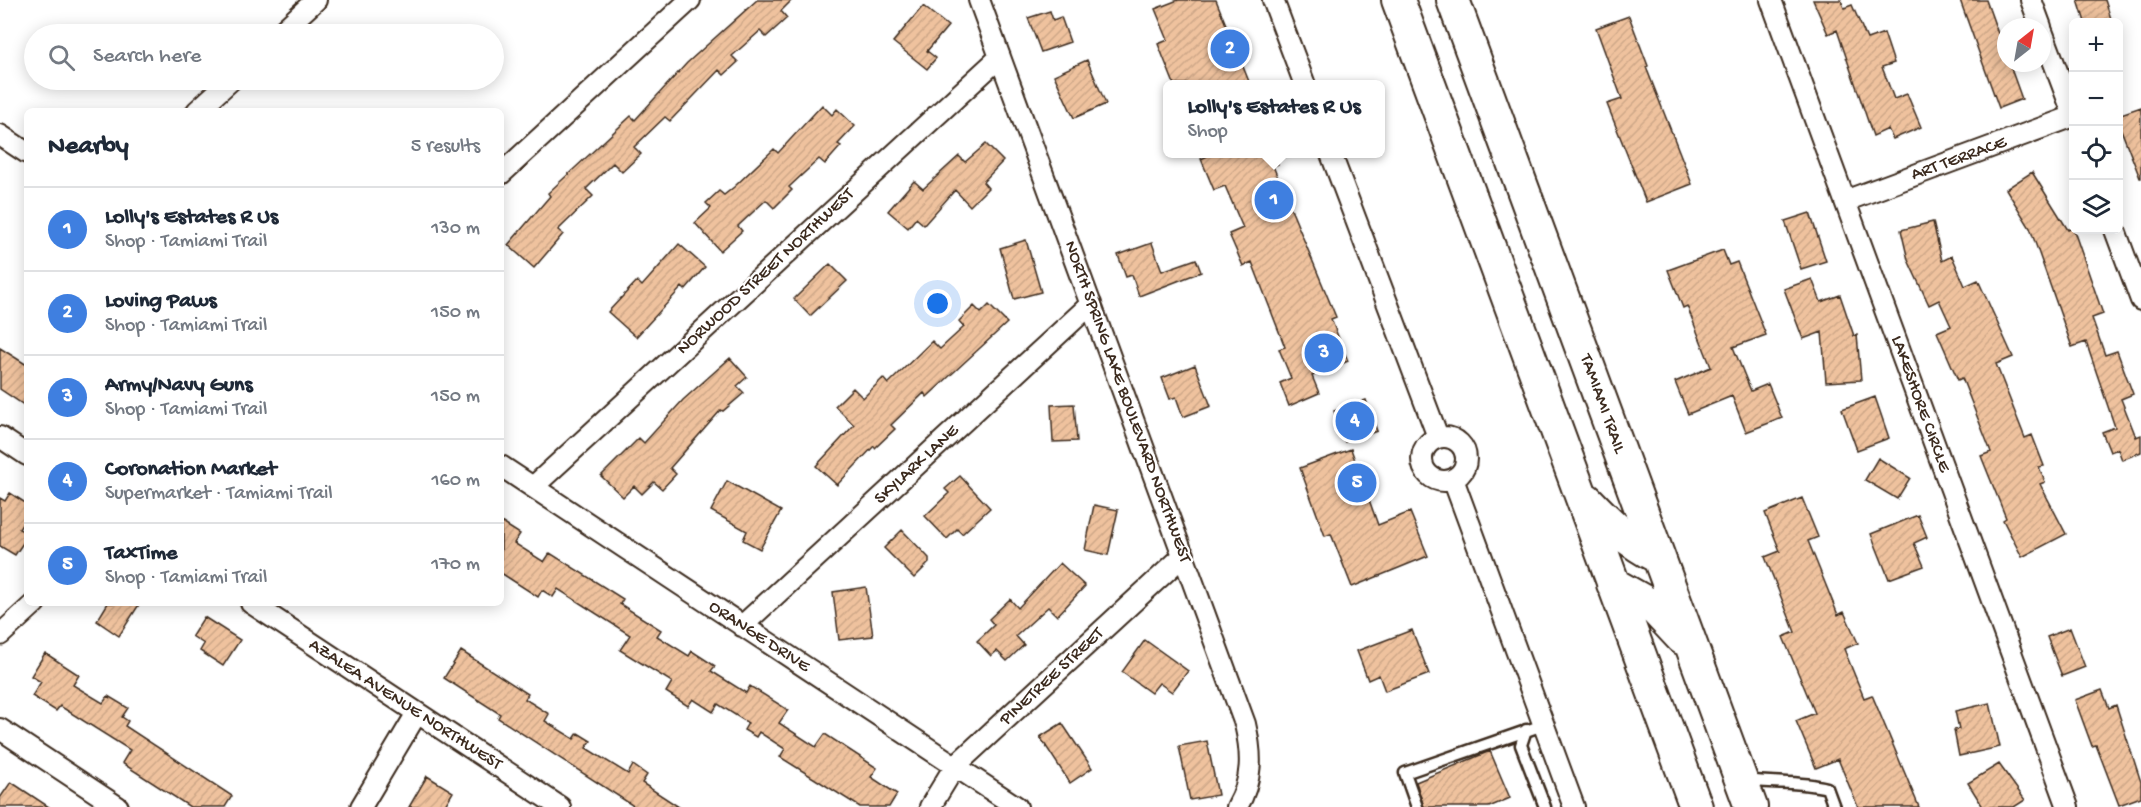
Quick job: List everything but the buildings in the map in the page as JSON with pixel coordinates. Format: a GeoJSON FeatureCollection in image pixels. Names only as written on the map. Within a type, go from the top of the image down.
{"type":"FeatureCollection","features":[{"type":"Feature","properties":{"kind":"main road"},"geometry":{"type":"LineString","coordinates":[[1398,0],[1695,807]]}},
{"type":"Feature","properties":{"kind":"main road","name":"TAMIAMI TRAIL"},"geometry":{"type":"LineString","coordinates":[[1453,0],[1745,793]]}},
{"type":"Feature","properties":{"kind":"main road"},"geometry":{"type":"LineString","coordinates":[[1580,493],[1618,532],[1637,547],[1658,557]]}},
{"type":"Feature","properties":{"kind":"main road"},"geometry":{"type":"LineString","coordinates":[[1614,584],[1652,606],[1693,650]]}},
{"type":"Feature","properties":{"kind":"street"},"geometry":{"type":"LineString","coordinates":[[290,24],[316,0]]}},
{"type":"Feature","properties":{"kind":"street"},"geometry":{"type":"LineString","coordinates":[[504,171],[690,0]]}},
{"type":"Feature","properties":{"kind":"street","name":"NORTH SPRING LAKE BOULEVARD NORTHWEST"},"geometry":{"type":"LineString","coordinates":[[979,0],[1184,555],[1251,748],[1251,771],[1244,794],[1237,807]]}},
{"type":"Feature","properties":{"kind":"street"},"geometry":{"type":"LineString","coordinates":[[1273,0],[1303,80]]}},
{"type":"Feature","properties":{"kind":"street","name":"LAKESHORE CIRCLE"},"geometry":{"type":"LineString","coordinates":[[1771,0],[2068,807]]}},
{"type":"Feature","properties":{"kind":"street"},"geometry":{"type":"LineString","coordinates":[[2031,0],[2037,18]]}},
{"type":"Feature","properties":{"kind":"street"},"geometry":{"type":"LineString","coordinates":[[2051,56],[2069,105]]}},
{"type":"Feature","properties":{"kind":"street","name":"NORWOOD STREET NORTHWEST"},"geometry":{"type":"LineString","coordinates":[[533,487],[1000,57]]}},
{"type":"Feature","properties":{"kind":"street"},"geometry":{"type":"LineString","coordinates":[[200,108],[220,90]]}},
{"type":"Feature","properties":{"kind":"street","name":"ART TERRACE"},"geometry":{"type":"LineString","coordinates":[[1845,201],[2069,117]]}},
{"type":"Feature","properties":{"kind":"street"},"geometry":{"type":"LineString","coordinates":[[0,135],[24,151]]}},
{"type":"Feature","properties":{"kind":"street"},"geometry":{"type":"LineString","coordinates":[[1333,158],[1438,437]]}},
{"type":"Feature","properties":{"kind":"street"},"geometry":{"type":"LineString","coordinates":[[2116,234],[2141,300]]}},
{"type":"Feature","properties":{"kind":"street","name":"SKYLARK LANE"},"geometry":{"type":"LineString","coordinates":[[742,626],[1091,304]]}},
{"type":"Feature","properties":{"kind":"street"},"geometry":{"type":"LineString","coordinates":[[0,437],[24,453]]}},
{"type":"Feature","properties":{"kind":"street"},"geometry":{"type":"LineString","coordinates":[[1438,437],[1456,440],[1465,452],[1465,466],[1453,480],[1434,479],[1424,469],[1422,455],[1424,448],[1438,437]]}},
{"type":"Feature","properties":{"kind":"street","name":"ORANGE DRIVE"},"geometry":{"type":"LineString","coordinates":[[504,468],[1017,807]]}},
{"type":"Feature","properties":{"kind":"street"},"geometry":{"type":"LineString","coordinates":[[1453,480],[1535,727],[1574,807]]}},
{"type":"Feature","properties":{"kind":"street","name":"PINETREE STREET"},"geometry":{"type":"LineString","coordinates":[[930,807],[955,766],[1184,555]]}},
{"type":"Feature","properties":{"kind":"street"},"geometry":{"type":"LineString","coordinates":[[0,635],[32,606]]}},
{"type":"Feature","properties":{"kind":"street","name":"AZALEA AVENUE NORTHWEST"},"geometry":{"type":"LineString","coordinates":[[256,606],[560,807]]}},
{"type":"Feature","properties":{"kind":"street"},"geometry":{"type":"LineString","coordinates":[[361,807],[417,713]]}},
{"type":"Feature","properties":{"kind":"street"},"geometry":{"type":"LineString","coordinates":[[0,729],[118,807]]}},
{"type":"Feature","properties":{"kind":"lane"},"geometry":{"type":"LineString","coordinates":[[1417,807],[1405,773],[1535,727]]}},
{"type":"Feature","properties":{"kind":"lane"},"geometry":{"type":"LineString","coordinates":[[1535,727],[1521,745],[1545,807]]}},
{"type":"Feature","properties":{"kind":"lane"},"geometry":{"type":"LineString","coordinates":[[1745,793],[1772,784],[1805,782],[1827,788],[1834,807]]}},
{"type":"Feature","properties":{"kind":"place","name":"Loving Paws"},"geometry":{"type":"Point","coordinates":[1230,49]}},
{"type":"Feature","properties":{"kind":"place","name":"Lolly's Estates R Us"},"geometry":{"type":"Point","coordinates":[1274,200]}},
{"type":"Feature","properties":{"kind":"place","name":"Army/Navy Guns"},"geometry":{"type":"Point","coordinates":[1324,353]}},
{"type":"Feature","properties":{"kind":"place","name":"Coronation Market"},"geometry":{"type":"Point","coordinates":[1355,421]}},
{"type":"Feature","properties":{"kind":"place","name":"TaxTime"},"geometry":{"type":"Point","coordinates":[1357,483]}}]}
